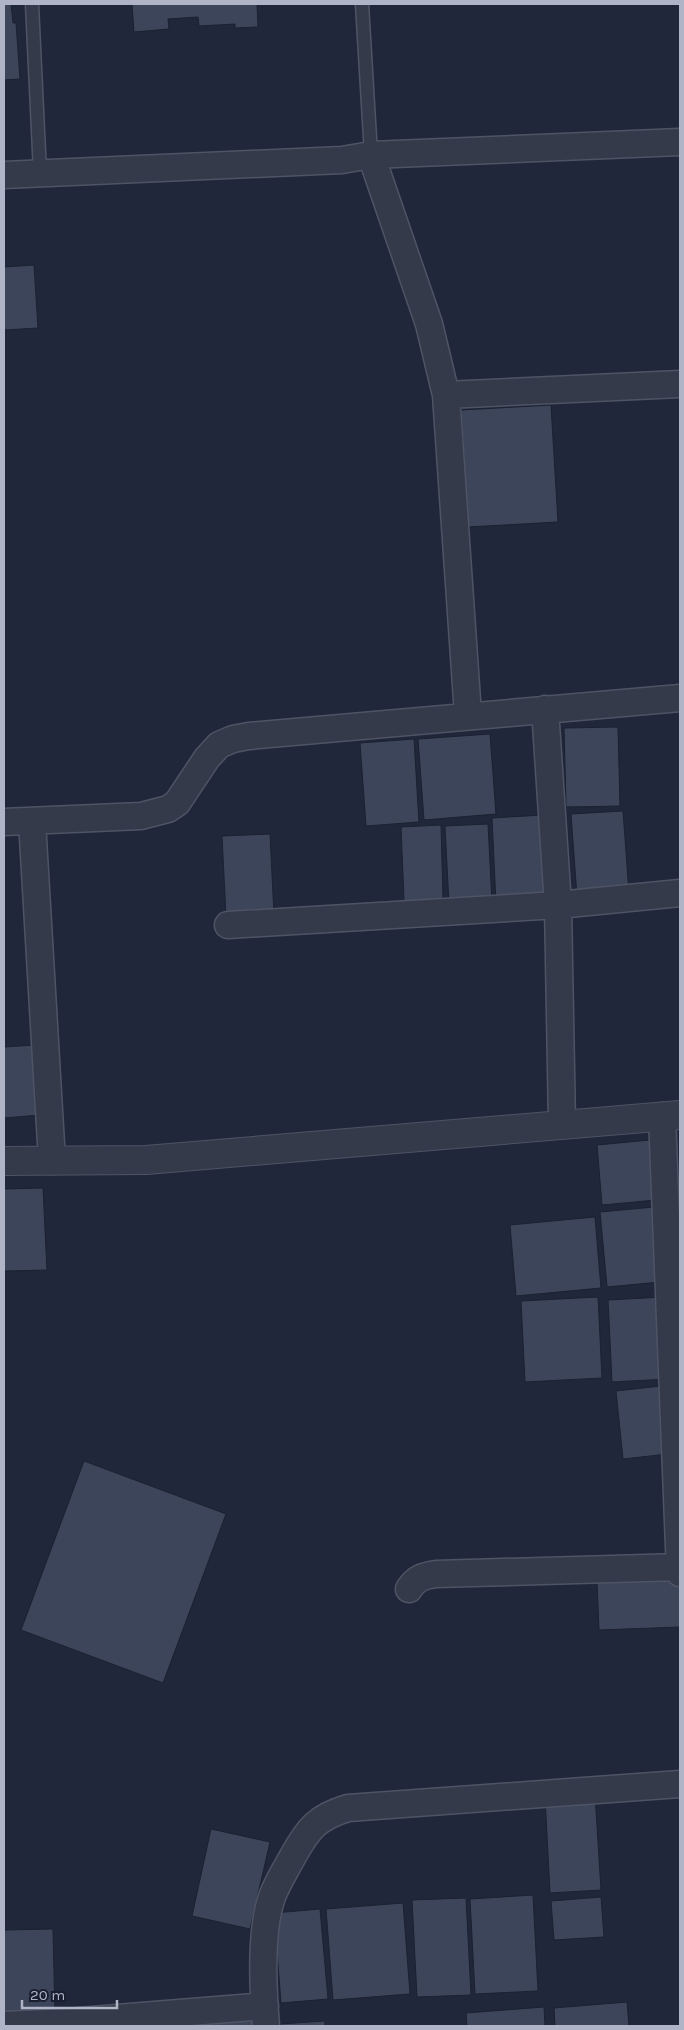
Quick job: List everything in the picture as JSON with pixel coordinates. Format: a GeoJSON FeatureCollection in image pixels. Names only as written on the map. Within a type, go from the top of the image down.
{"type":"FeatureCollection","features":[{"type":"Feature","properties":{"kind":"street"},"geometry":{"type":"LineString","coordinates":[[4,175],[680,142]]}},
{"type":"Feature","properties":{"kind":"street"},"geometry":{"type":"LineString","coordinates":[[371,156],[428,324],[446,395],[468,715]]}},
{"type":"Feature","properties":{"kind":"street"},"geometry":{"type":"LineString","coordinates":[[446,395],[680,384]]}},
{"type":"Feature","properties":{"kind":"street"},"geometry":{"type":"LineString","coordinates":[[4,822],[141,816],[168,809],[177,803],[207,758],[220,745],[233,739],[468,715],[680,698]]}},
{"type":"Feature","properties":{"kind":"street"},"geometry":{"type":"LineString","coordinates":[[545,709],[558,904],[562,1125]]}},
{"type":"Feature","properties":{"kind":"street"},"geometry":{"type":"LineString","coordinates":[[32,821],[52,1161]]}},
{"type":"Feature","properties":{"kind":"street"},"geometry":{"type":"LineString","coordinates":[[228,925],[558,904],[680,893]]}},
{"type":"Feature","properties":{"kind":"street"},"geometry":{"type":"LineString","coordinates":[[4,1161],[146,1160],[671,1115],[680,1573]]}},
{"type":"Feature","properties":{"kind":"street"},"geometry":{"type":"LineString","coordinates":[[409,1589],[415,1581],[436,1574],[680,1567]]}},
{"type":"Feature","properties":{"kind":"street"},"geometry":{"type":"LineString","coordinates":[[4,2024],[67,2024],[265,2016],[266,1928],[272,1898],[302,1840],[318,1820],[328,1814],[348,1808],[680,1784]]}},
{"type":"Feature","properties":{"kind":"lane"},"geometry":{"type":"LineString","coordinates":[[32,4],[40,173]]}},
{"type":"Feature","properties":{"kind":"lane"},"geometry":{"type":"LineString","coordinates":[[362,4],[371,156]]}},
{"type":"Feature","properties":{"kind":"building"},"geometry":{"type":"Polygon","coordinates":[[[4,4],[11,4],[13,23],[16,23],[20,79],[4,80],[4,4]]]}},
{"type":"Feature","properties":{"kind":"building"},"geometry":{"type":"Polygon","coordinates":[[[257,4],[258,27],[235,28],[235,24],[199,26],[198,17],[168,19],[169,29],[134,32],[132,5],[257,4]]]}},
{"type":"Feature","properties":{"kind":"building"},"geometry":{"type":"Polygon","coordinates":[[[34,265],[38,328],[4,330],[4,267],[34,265]]]}},
{"type":"Feature","properties":{"kind":"building"},"geometry":{"type":"Polygon","coordinates":[[[551,405],[558,522],[468,527],[461,410],[551,405]]]}},
{"type":"Feature","properties":{"kind":"building"},"geometry":{"type":"Polygon","coordinates":[[[618,727],[620,806],[566,807],[564,728],[618,727]]]}},
{"type":"Feature","properties":{"kind":"building"},"geometry":{"type":"Polygon","coordinates":[[[490,734],[496,814],[424,820],[418,739],[490,734]]]}},
{"type":"Feature","properties":{"kind":"building"},"geometry":{"type":"Polygon","coordinates":[[[414,739],[419,822],[366,826],[360,743],[414,739]]]}},
{"type":"Feature","properties":{"kind":"building"},"geometry":{"type":"Polygon","coordinates":[[[623,811],[629,893],[577,897],[571,814],[623,811]]]}},
{"type":"Feature","properties":{"kind":"building"},"geometry":{"type":"Polygon","coordinates":[[[543,815],[547,901],[496,904],[492,818],[543,815]]]}},
{"type":"Feature","properties":{"kind":"building"},"geometry":{"type":"Polygon","coordinates":[[[488,824],[492,903],[449,905],[445,826],[488,824]]]}},
{"type":"Feature","properties":{"kind":"building"},"geometry":{"type":"Polygon","coordinates":[[[441,825],[443,899],[404,901],[401,827],[441,825]]]}},
{"type":"Feature","properties":{"kind":"building"},"geometry":{"type":"Polygon","coordinates":[[[270,834],[274,915],[226,917],[222,836],[270,834]]]}},
{"type":"Feature","properties":{"kind":"building"},"geometry":{"type":"Polygon","coordinates":[[[35,1045],[40,1115],[4,1118],[4,1047],[35,1045]]]}},
{"type":"Feature","properties":{"kind":"building"},"geometry":{"type":"Polygon","coordinates":[[[650,1140],[656,1200],[602,1205],[597,1145],[650,1140]]]}},
{"type":"Feature","properties":{"kind":"building"},"geometry":{"type":"Polygon","coordinates":[[[43,1188],[47,1270],[4,1271],[4,1189],[43,1188]]]}},
{"type":"Feature","properties":{"kind":"building"},"geometry":{"type":"Polygon","coordinates":[[[654,1207],[660,1282],[607,1287],[600,1212],[654,1207]]]}},
{"type":"Feature","properties":{"kind":"building"},"geometry":{"type":"Polygon","coordinates":[[[595,1217],[601,1288],[516,1296],[510,1225],[595,1217]]]}},
{"type":"Feature","properties":{"kind":"building"},"geometry":{"type":"Polygon","coordinates":[[[598,1297],[602,1378],[525,1382],[521,1301],[598,1297]]]}},
{"type":"Feature","properties":{"kind":"building"},"geometry":{"type":"Polygon","coordinates":[[[664,1297],[668,1379],[612,1382],[608,1300],[664,1297]]]}},
{"type":"Feature","properties":{"kind":"building"},"geometry":{"type":"Polygon","coordinates":[[[661,1386],[668,1454],[623,1459],[616,1391],[661,1386]]]}},
{"type":"Feature","properties":{"kind":"building"},"geometry":{"type":"Polygon","coordinates":[[[84,1461],[226,1514],[163,1683],[21,1630],[84,1461]]]}},
{"type":"Feature","properties":{"kind":"building"},"geometry":{"type":"Polygon","coordinates":[[[680,1578],[680,1627],[599,1630],[597,1582],[680,1578]]]}},
{"type":"Feature","properties":{"kind":"building"},"geometry":{"type":"Polygon","coordinates":[[[595,1794],[601,1890],[550,1893],[545,1797],[595,1794]]]}},
{"type":"Feature","properties":{"kind":"building"},"geometry":{"type":"Polygon","coordinates":[[[211,1829],[270,1842],[250,1929],[192,1916],[211,1829]]]}},
{"type":"Feature","properties":{"kind":"building"},"geometry":{"type":"Polygon","coordinates":[[[533,1895],[538,1991],[475,1994],[470,1899],[533,1895]]]}},
{"type":"Feature","properties":{"kind":"building"},"geometry":{"type":"Polygon","coordinates":[[[601,1897],[604,1937],[554,1940],[551,1901],[601,1897]]]}},
{"type":"Feature","properties":{"kind":"building"},"geometry":{"type":"Polygon","coordinates":[[[466,1898],[471,1995],[417,1997],[412,1900],[466,1898]]]}},
{"type":"Feature","properties":{"kind":"building"},"geometry":{"type":"Polygon","coordinates":[[[403,1903],[410,1994],[333,2000],[326,1909],[403,1903]]]}},
{"type":"Feature","properties":{"kind":"building"},"geometry":{"type":"Polygon","coordinates":[[[320,1909],[328,1999],[281,2003],[274,1913],[320,1909]]]}},
{"type":"Feature","properties":{"kind":"building"},"geometry":{"type":"Polygon","coordinates":[[[53,1929],[55,2016],[4,2017],[4,1930],[53,1929]]]}},
{"type":"Feature","properties":{"kind":"building"},"geometry":{"type":"Polygon","coordinates":[[[627,2002],[629,2026],[555,2026],[554,2008],[627,2002]]]}},
{"type":"Feature","properties":{"kind":"building"},"geometry":{"type":"Polygon","coordinates":[[[544,2007],[545,2026],[467,2026],[466,2013],[544,2007]]]}},
{"type":"Feature","properties":{"kind":"building"},"geometry":{"type":"Polygon","coordinates":[[[258,2019],[258,2026],[172,2026],[258,2019]]]}},
{"type":"Feature","properties":{"kind":"building"},"geometry":{"type":"Polygon","coordinates":[[[325,2021],[325,2026],[280,2026],[280,2024],[325,2021]]]}}]}
